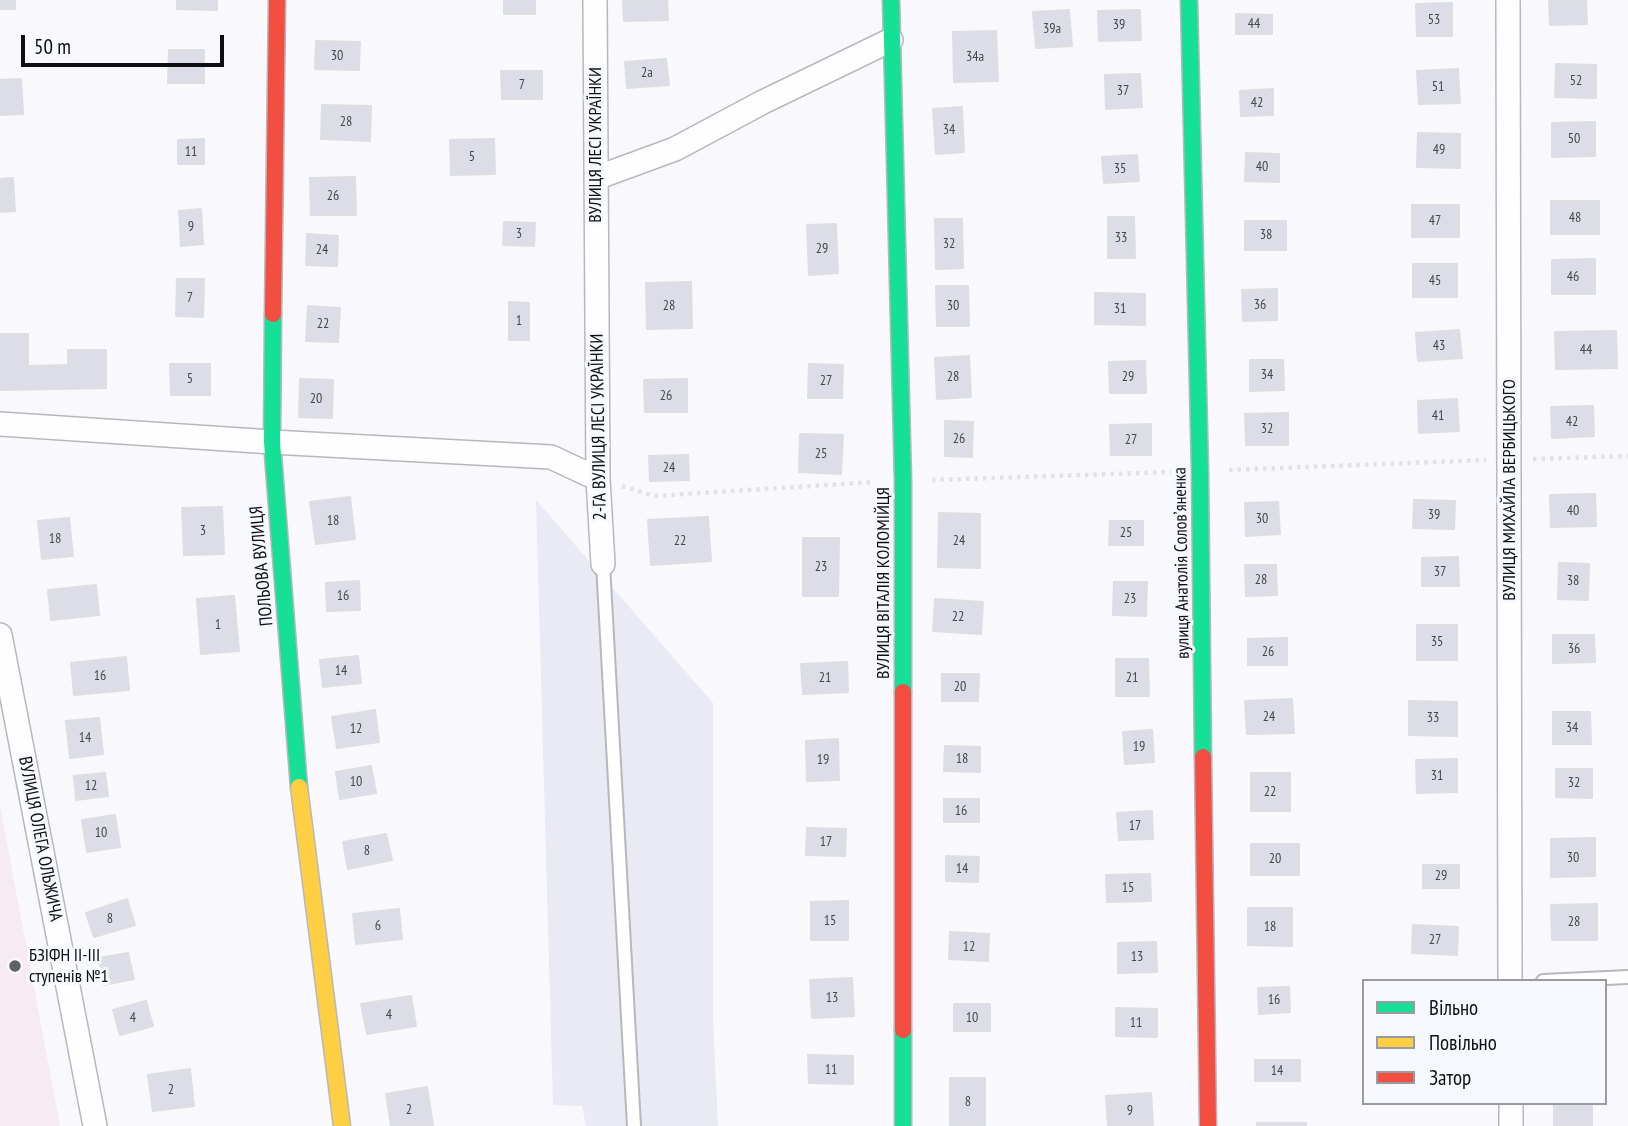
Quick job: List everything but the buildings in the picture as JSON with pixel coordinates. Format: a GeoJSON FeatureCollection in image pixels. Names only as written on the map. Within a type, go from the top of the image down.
{"type":"FeatureCollection","features":[{"type":"Feature","properties":{"kind":"street","name":"ПОЛЬОВА ВУЛИЦЯ"},"geometry":{"type":"LineString","coordinates":[[277,0],[272,442],[299,785],[342,1126]]}},
{"type":"Feature","properties":{"kind":"street","name":"ВУЛИЦЯ ЛЕСІ УКРАЇНКИ"},"geometry":{"type":"LineString","coordinates":[[595,0],[597,289]]}},
{"type":"Feature","properties":{"kind":"street","name":"ВУЛИЦЯ ВІТАЛІЯ КОЛОМІЙЦЯ"},"geometry":{"type":"LineString","coordinates":[[891,0],[903,481],[903,1126]]}},
{"type":"Feature","properties":{"kind":"street","name":"вулиця Анатолія Соловʼяненка"},"geometry":{"type":"LineString","coordinates":[[1189,0],[1200,471],[1208,1126]]}},
{"type":"Feature","properties":{"kind":"street","name":"ВУЛИЦЯ МИХАЙЛА ВЕРБИЦЬКОГО"},"geometry":{"type":"LineString","coordinates":[[1508,0],[1510,979]]}},
{"type":"Feature","properties":{"kind":"street"},"geometry":{"type":"LineString","coordinates":[[596,177],[675,149],[763,102],[891,40]]}},
{"type":"Feature","properties":{"kind":"street","name":"2-ГА ВУЛИЦЯ ЛЕСІ УКРАЇНКИ"},"geometry":{"type":"LineString","coordinates":[[597,289],[598,479],[603,564]]}},
{"type":"Feature","properties":{"kind":"street"},"geometry":{"type":"LineString","coordinates":[[0,424],[551,457],[598,479]]}},
{"type":"Feature","properties":{"kind":"street","name":"ВУЛИЦЯ ОЛЕГА ОЛЬЖИЧА"},"geometry":{"type":"LineString","coordinates":[[0,635],[95,1126]]}},
{"type":"Feature","properties":{"kind":"street"},"geometry":{"type":"LineString","coordinates":[[1511,1105],[1511,1126]]}},
{"type":"Feature","properties":{"kind":"lane"},"geometry":{"type":"LineString","coordinates":[[603,564],[635,1126]]}},
{"type":"Feature","properties":{"kind":"lane"},"geometry":{"type":"LineString","coordinates":[[1586,979],[1628,977]]}},
{"type":"Feature","properties":{"kind":"path"},"geometry":{"type":"LineString","coordinates":[[598,479],[654,496],[903,481],[1628,456]]}},
{"type":"Feature","properties":{"kind":"shaded area"},"geometry":{"type":"Polygon","coordinates":[[[536,500],[713,703],[713,1017],[718,1126],[586,1126],[582,1106],[553,1105],[536,500]]]}},
{"type":"Feature","properties":{"kind":"shaded area","name":"БЗІФН ІІ-ІІІ ступенів №1"},"geometry":{"type":"Polygon","coordinates":[[[0,806],[60,1126],[0,1126],[0,806]]]}},
{"type":"Feature","properties":{"kind":"traffic: fast"},"geometry":{"type":"LineString","coordinates":[[891,0],[903,481],[903,692]]}},
{"type":"Feature","properties":{"kind":"traffic: fast"},"geometry":{"type":"LineString","coordinates":[[1189,0],[1200,472],[1203,757]]}},
{"type":"Feature","properties":{"kind":"traffic: fast"},"geometry":{"type":"LineString","coordinates":[[273,314],[272,442],[299,787]]}},
{"type":"Feature","properties":{"kind":"traffic: fast"},"geometry":{"type":"LineString","coordinates":[[903,1030],[903,1126]]}},
{"type":"Feature","properties":{"kind":"traffic: slow"},"geometry":{"type":"LineString","coordinates":[[299,787],[342,1126]]}},
{"type":"Feature","properties":{"kind":"traffic: jam"},"geometry":{"type":"LineString","coordinates":[[273,314],[277,0]]}},
{"type":"Feature","properties":{"kind":"traffic: jam"},"geometry":{"type":"LineString","coordinates":[[903,692],[903,1030]]}},
{"type":"Feature","properties":{"kind":"traffic: jam"},"geometry":{"type":"LineString","coordinates":[[1203,757],[1208,1126]]}},
{"type":"Feature","properties":{"kind":"place","name":"БЗІФН ІІ-ІІІ ступенів №1"},"geometry":{"type":"Point","coordinates":[15,966]}}]}
